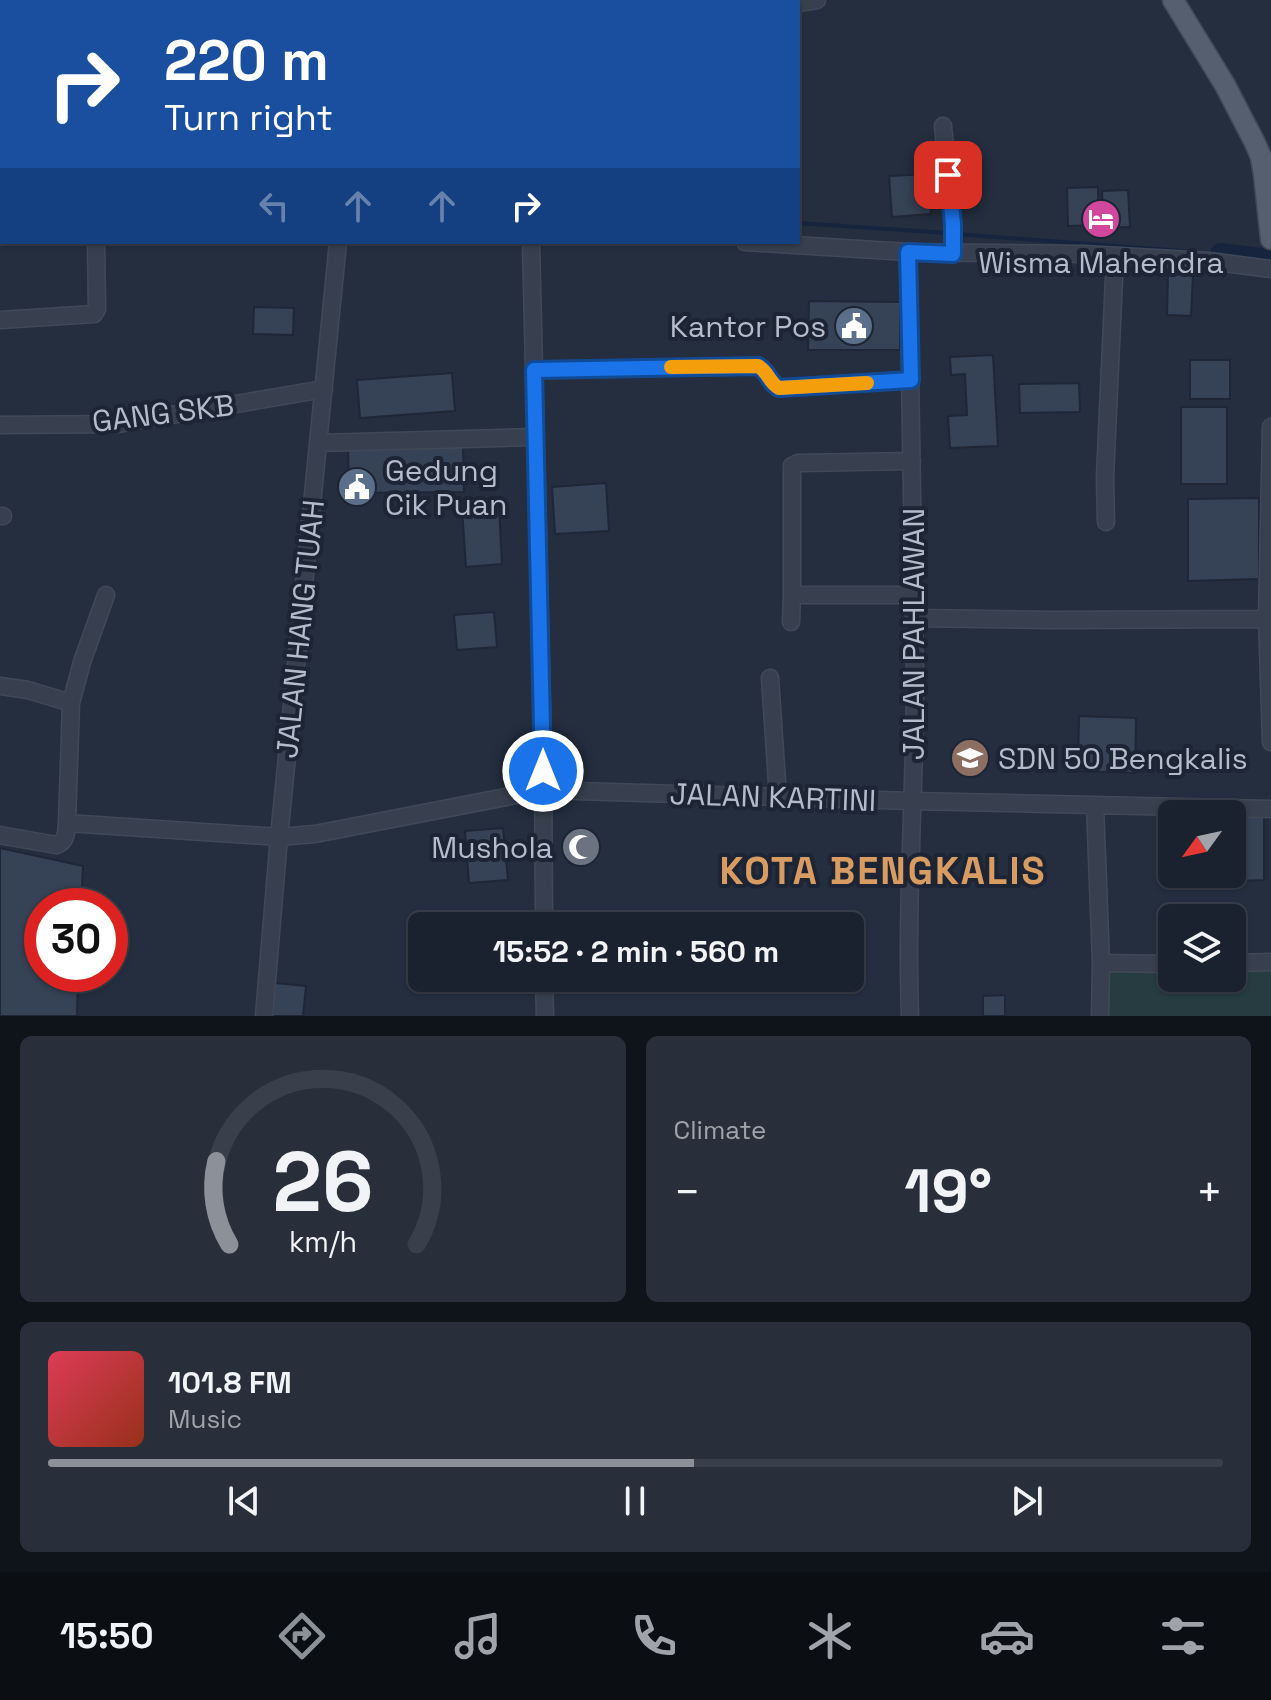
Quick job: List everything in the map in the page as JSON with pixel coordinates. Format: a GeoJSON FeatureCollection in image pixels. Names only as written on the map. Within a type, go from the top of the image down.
{"type":"FeatureCollection","features":[{"type":"Feature","properties":{"kind":"main road"},"geometry":{"type":"LineString","coordinates":[[1173,0],[1225,85],[1261,157],[1271,239]]}},
{"type":"Feature","properties":{"kind":"street"},"geometry":{"type":"LineString","coordinates":[[943,126],[954,249]]}},
{"type":"Feature","properties":{"kind":"street"},"geometry":{"type":"LineString","coordinates":[[0,320],[94,314],[97,309],[96,244]]}},
{"type":"Feature","properties":{"kind":"street","name":"JALAN HANG TUAH"},"geometry":{"type":"LineString","coordinates":[[264,1016],[338,244]]}},
{"type":"Feature","properties":{"kind":"street"},"geometry":{"type":"LineString","coordinates":[[531,244],[544,912]]}},
{"type":"Feature","properties":{"kind":"street"},"geometry":{"type":"LineString","coordinates":[[778,244],[908,252],[954,249],[1084,254],[1209,261],[1271,269]]}},
{"type":"Feature","properties":{"kind":"street","name":"JALAN PAHLAWAN"},"geometry":{"type":"LineString","coordinates":[[908,252],[915,618],[910,1016]]}},
{"type":"Feature","properties":{"kind":"street"},"geometry":{"type":"LineString","coordinates":[[1106,522],[1105,477],[1115,256]]}},
{"type":"Feature","properties":{"kind":"street"},"geometry":{"type":"LineString","coordinates":[[534,370],[758,366],[779,388],[911,380]]}},
{"type":"Feature","properties":{"kind":"street","name":"GANG SKB"},"geometry":{"type":"LineString","coordinates":[[0,425],[118,424],[324,389]]}},
{"type":"Feature","properties":{"kind":"street"},"geometry":{"type":"LineString","coordinates":[[1271,427],[1267,619],[1271,742]]}},
{"type":"Feature","properties":{"kind":"street"},"geometry":{"type":"LineString","coordinates":[[319,443],[535,437]]}},
{"type":"Feature","properties":{"kind":"street"},"geometry":{"type":"LineString","coordinates":[[791,622],[792,466],[798,463],[912,461]]}},
{"type":"Feature","properties":{"kind":"street"},"geometry":{"type":"LineString","coordinates":[[0,835],[56,845],[65,838],[71,703],[106,595]]}},
{"type":"Feature","properties":{"kind":"street"},"geometry":{"type":"LineString","coordinates":[[792,595],[914,595]]}},
{"type":"Feature","properties":{"kind":"street"},"geometry":{"type":"LineString","coordinates":[[915,618],[1267,619]]}},
{"type":"Feature","properties":{"kind":"street"},"geometry":{"type":"LineString","coordinates":[[770,678],[778,797]]}},
{"type":"Feature","properties":{"kind":"street"},"geometry":{"type":"LineString","coordinates":[[0,686],[28,690],[71,703]]}},
{"type":"Feature","properties":{"kind":"street","name":"JALAN KARTINI"},"geometry":{"type":"LineString","coordinates":[[67,823],[279,837],[315,834],[542,790],[1271,809]]}},
{"type":"Feature","properties":{"kind":"street"},"geometry":{"type":"LineString","coordinates":[[1095,805],[1100,1016]]}},
{"type":"Feature","properties":{"kind":"street"},"geometry":{"type":"LineString","coordinates":[[1246,963],[1271,962]]}},
{"type":"Feature","properties":{"kind":"street"},"geometry":{"type":"LineString","coordinates":[[1101,963],[1158,964]]}},
{"type":"Feature","properties":{"kind":"street"},"geometry":{"type":"LineString","coordinates":[[544,992],[545,1016]]}},
{"type":"Feature","properties":{"kind":"green space"},"geometry":{"type":"Polygon","coordinates":[[[1271,960],[1271,1016],[1099,1016],[1099,970],[1158,967],[1158,992],[1246,992],[1246,961],[1271,960]]]}},
{"type":"Feature","properties":{"kind":"building"},"geometry":{"type":"Polygon","coordinates":[[[928,174],[931,214],[892,217],[889,176],[928,174]]]}},
{"type":"Feature","properties":{"kind":"building"},"geometry":{"type":"Polygon","coordinates":[[[1098,187],[1099,225],[1068,226],[1067,188],[1098,187]]]}},
{"type":"Feature","properties":{"kind":"building"},"geometry":{"type":"Polygon","coordinates":[[[1128,190],[1130,227],[1104,228],[1102,191],[1128,190]]]}},
{"type":"Feature","properties":{"kind":"building"},"geometry":{"type":"Polygon","coordinates":[[[1168,274],[1193,275],[1191,316],[1167,315],[1168,274]]]}},
{"type":"Feature","properties":{"kind":"building","name":"Kantor Pos"},"geometry":{"type":"Polygon","coordinates":[[[809,301],[900,302],[900,350],[808,350],[809,301]]]}},
{"type":"Feature","properties":{"kind":"building"},"geometry":{"type":"Polygon","coordinates":[[[254,307],[294,308],[293,335],[253,334],[254,307]]]}},
{"type":"Feature","properties":{"kind":"building"},"geometry":{"type":"Polygon","coordinates":[[[993,355],[998,446],[950,448],[948,416],[967,415],[965,374],[951,375],[950,357],[993,355]]]}},
{"type":"Feature","properties":{"kind":"building"},"geometry":{"type":"Polygon","coordinates":[[[1190,360],[1230,360],[1230,399],[1190,399],[1190,360]]]}},
{"type":"Feature","properties":{"kind":"building"},"geometry":{"type":"Polygon","coordinates":[[[452,373],[455,411],[360,418],[357,380],[452,373]]]}},
{"type":"Feature","properties":{"kind":"building"},"geometry":{"type":"Polygon","coordinates":[[[1079,383],[1080,412],[1020,413],[1019,384],[1079,383]]]}},
{"type":"Feature","properties":{"kind":"building"},"geometry":{"type":"Polygon","coordinates":[[[1181,407],[1227,407],[1227,484],[1181,484],[1181,407]]]}},
{"type":"Feature","properties":{"kind":"building"},"geometry":{"type":"Polygon","coordinates":[[[463,446],[464,492],[349,493],[348,447],[463,446]]]}},
{"type":"Feature","properties":{"kind":"building"},"geometry":{"type":"Polygon","coordinates":[[[606,483],[609,531],[555,534],[552,487],[606,483]]]}},
{"type":"Feature","properties":{"kind":"building"},"geometry":{"type":"Polygon","coordinates":[[[1259,498],[1259,579],[1188,581],[1188,499],[1259,498]]]}},
{"type":"Feature","properties":{"kind":"building"},"geometry":{"type":"Polygon","coordinates":[[[499,507],[502,564],[466,567],[462,509],[499,507]]]}},
{"type":"Feature","properties":{"kind":"building"},"geometry":{"type":"Polygon","coordinates":[[[494,612],[497,647],[457,650],[454,615],[494,612]]]}},
{"type":"Feature","properties":{"kind":"building"},"geometry":{"type":"Polygon","coordinates":[[[1079,716],[1136,718],[1135,773],[1078,771],[1079,716]]]}},
{"type":"Feature","properties":{"kind":"building"},"geometry":{"type":"Polygon","coordinates":[[[1246,815],[1264,816],[1264,880],[1246,881],[1246,815]]]}},
{"type":"Feature","properties":{"kind":"building"},"geometry":{"type":"Polygon","coordinates":[[[503,828],[508,880],[469,883],[465,831],[503,828]]]}},
{"type":"Feature","properties":{"kind":"building"},"geometry":{"type":"Polygon","coordinates":[[[0,848],[83,866],[82,888],[24,888],[24,992],[78,992],[77,1016],[0,1016],[0,848]]]}},
{"type":"Feature","properties":{"kind":"building"},"geometry":{"type":"Polygon","coordinates":[[[275,983],[306,986],[303,1016],[272,1016],[275,983]]]}},
{"type":"Feature","properties":{"kind":"building"},"geometry":{"type":"Polygon","coordinates":[[[1005,995],[1005,1016],[983,1016],[983,996],[1005,995]]]}},
{"type":"Feature","properties":{"kind":"waterway"},"geometry":{"type":"LineString","coordinates":[[800,223],[947,233]]}},
{"type":"Feature","properties":{"kind":"waterway"},"geometry":{"type":"LineString","coordinates":[[956,234],[1195,252]]}},
{"type":"Feature","properties":{"kind":"waterway"},"geometry":{"type":"LineString","coordinates":[[1221,254],[1271,260]]}},
{"type":"Feature","properties":{"kind":"slow traffic"},"geometry":{"type":"LineString","coordinates":[[671,367],[758,366],[763,368],[773,385],[790,389],[867,383]]}},
{"type":"Feature","properties":{"kind":"place","name":"Wisma Mahendra"},"geometry":{"type":"Point","coordinates":[1101,219]}},
{"type":"Feature","properties":{"kind":"place","name":"Kantor Pos"},"geometry":{"type":"Point","coordinates":[854,326]}},
{"type":"Feature","properties":{"kind":"place","name":"Gedung Cik Puan"},"geometry":{"type":"Point","coordinates":[357,487]}},
{"type":"Feature","properties":{"kind":"place","name":"SDN 50 Bengkalis"},"geometry":{"type":"Point","coordinates":[970,758]}},
{"type":"Feature","properties":{"kind":"place","name":"Mushola"},"geometry":{"type":"Point","coordinates":[581,847]}},
{"type":"Feature","properties":{"kind":"district","name":"KOTA BENGKALIS"},"geometry":{"type":"Point","coordinates":[883,871]}},
{"type":"Feature","properties":{"kind":"route"},"geometry":{"type":"LineString","coordinates":[[543,771],[534,370],[758,366],[763,368],[773,385],[790,389],[911,380],[908,252],[953,254],[948,175]]}}]}
